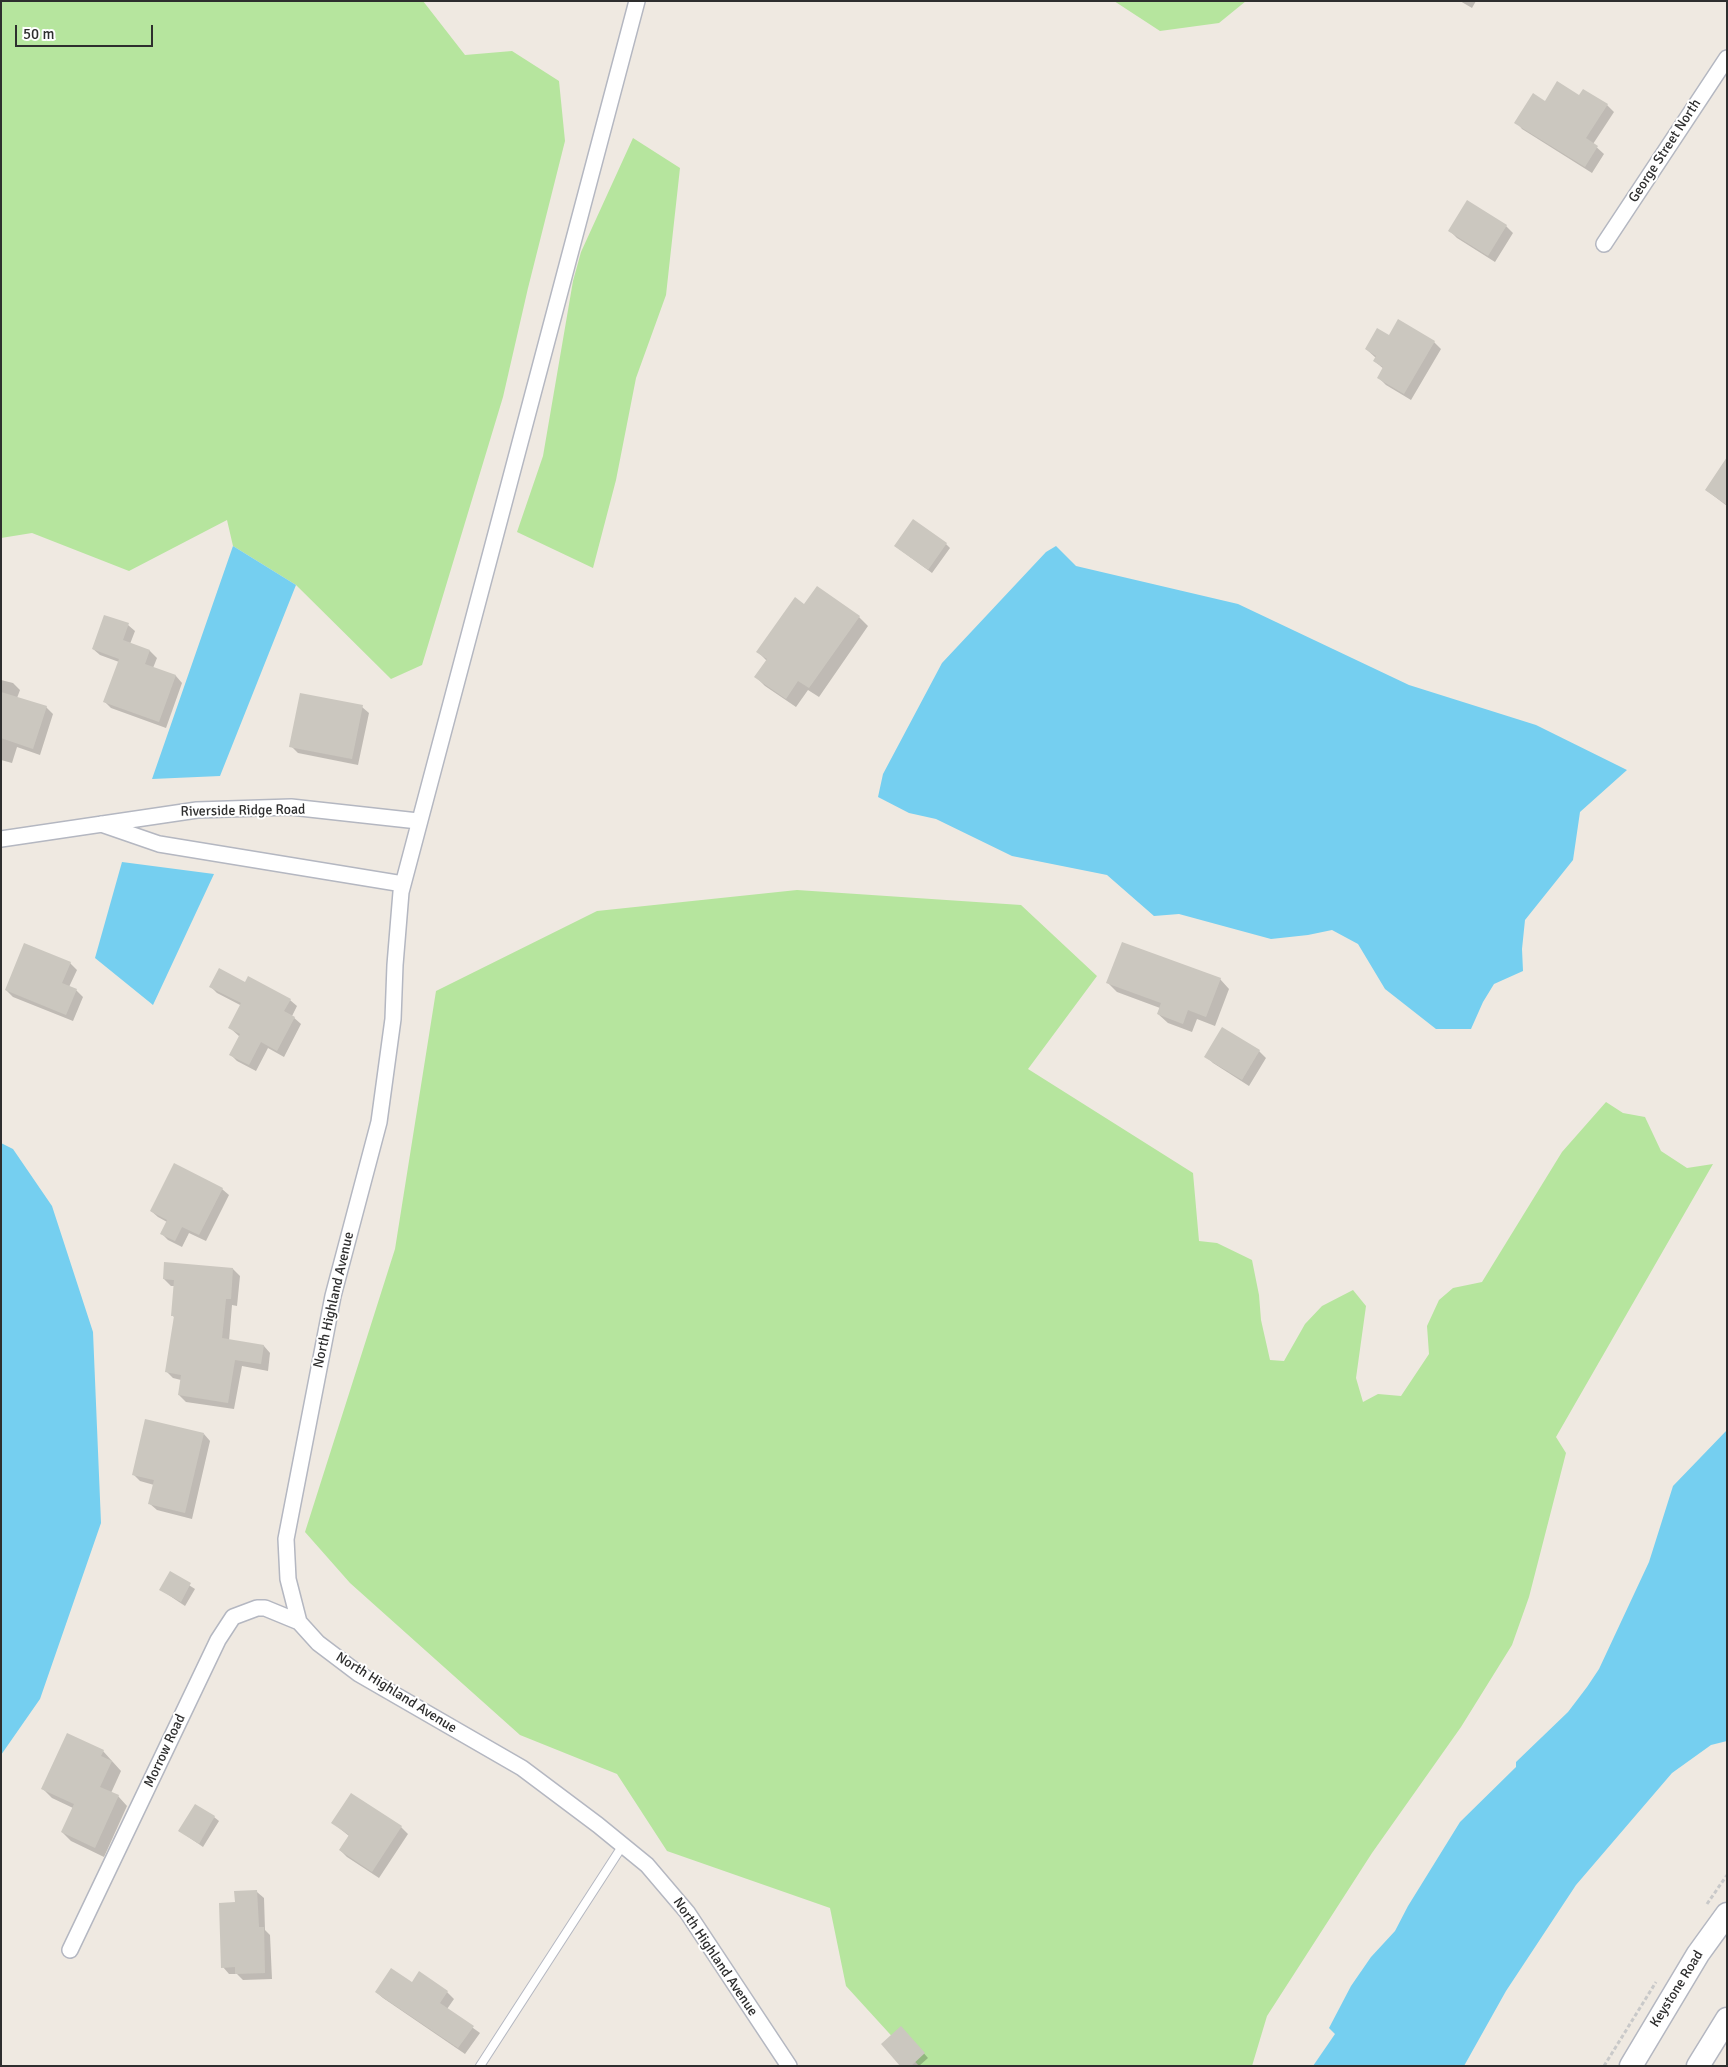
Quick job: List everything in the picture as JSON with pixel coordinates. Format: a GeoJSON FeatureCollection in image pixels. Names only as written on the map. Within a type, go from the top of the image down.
{"type":"FeatureCollection","features":[{"type":"Feature","properties":{"kind":"main road","name":"Keystone Road"},"geometry":{"type":"LineString","coordinates":[[1631,2066],[1698,1954],[1727,1914]]}},
{"type":"Feature","properties":{"kind":"main road"},"geometry":{"type":"LineString","coordinates":[[1698,2066],[1727,2019]]}},
{"type":"Feature","properties":{"kind":"street","name":"North Highland Avenue"},"geometry":{"type":"LineString","coordinates":[[637,1],[418,821],[403,884],[395,965],[393,1019],[379,1122],[333,1296],[286,1539],[288,1578],[299,1622],[318,1643],[358,1674],[522,1768],[647,1865],[687,1912],[789,2066]]}},
{"type":"Feature","properties":{"kind":"street","name":"George Street North"},"geometry":{"type":"LineString","coordinates":[[1604,244],[1727,58]]}},
{"type":"Feature","properties":{"kind":"street","name":"Riverside Ridge Road"},"geometry":{"type":"LineString","coordinates":[[1,839],[97,823],[197,810],[291,807],[418,821]]}},
{"type":"Feature","properties":{"kind":"street","name":"Riverside Ridge Road"},"geometry":{"type":"LineString","coordinates":[[97,823],[158,844],[403,884]]}},
{"type":"Feature","properties":{"kind":"street","name":"Morrow Road"},"geometry":{"type":"LineString","coordinates":[[70,1950],[218,1640],[233,1618],[257,1608],[265,1608],[299,1622]]}},
{"type":"Feature","properties":{"kind":"lane"},"geometry":{"type":"LineString","coordinates":[[480,2066],[623,1845]]}},
{"type":"Feature","properties":{"kind":"green space"},"geometry":{"type":"Polygon","coordinates":[[[1,1],[423,1],[465,55],[512,51],[559,81],[565,141],[503,397],[422,665],[391,679],[296,585],[233,546],[227,520],[129,571],[32,533],[1,538],[1,1]]]}},
{"type":"Feature","properties":{"kind":"green space"},"geometry":{"type":"Polygon","coordinates":[[[1114,1],[1246,1],[1219,23],[1160,31],[1114,1]]]}},
{"type":"Feature","properties":{"kind":"green space"},"geometry":{"type":"Polygon","coordinates":[[[633,138],[680,168],[666,295],[636,378],[616,480],[593,568],[517,532],[543,456],[573,281],[581,252],[633,138]]]}},
{"type":"Feature","properties":{"kind":"green space"},"geometry":{"type":"Polygon","coordinates":[[[797,890],[1021,905],[1097,976],[1028,1069],[1193,1173],[1199,1241],[1217,1243],[1252,1260],[1259,1295],[1261,1320],[1270,1360],[1284,1361],[1305,1324],[1322,1306],[1353,1290],[1366,1306],[1356,1378],[1363,1402],[1378,1394],[1401,1396],[1429,1354],[1427,1326],[1439,1300],[1453,1288],[1482,1282],[1562,1152],[1606,1102],[1623,1113],[1645,1117],[1661,1151],[1687,1168],[1713,1164],[1556,1437],[1566,1453],[1529,1597],[1512,1645],[1461,1727],[1372,1853],[1267,2016],[1252,2066],[919,2066],[846,1986],[830,1908],[667,1851],[617,1774],[520,1735],[350,1583],[305,1532],[395,1249],[436,991],[597,911],[797,890]]]}},
{"type":"Feature","properties":{"kind":"water"},"geometry":{"type":"Polygon","coordinates":[[[233,546],[296,585],[220,776],[152,779],[233,546]]]}},
{"type":"Feature","properties":{"kind":"water"},"geometry":{"type":"Polygon","coordinates":[[[1056,546],[1076,566],[1238,604],[1409,685],[1536,725],[1627,770],[1580,812],[1573,860],[1525,920],[1522,949],[1523,971],[1494,984],[1483,1002],[1471,1029],[1436,1029],[1385,989],[1358,944],[1332,930],[1271,939],[1179,914],[1154,916],[1107,875],[1012,856],[936,819],[909,813],[878,797],[883,774],[942,663],[1046,552],[1056,546]]]}},
{"type":"Feature","properties":{"kind":"water"},"geometry":{"type":"Polygon","coordinates":[[[122,862],[214,874],[153,1005],[95,958],[122,862]]]}},
{"type":"Feature","properties":{"kind":"water"},"geometry":{"type":"Polygon","coordinates":[[[1,1143],[13,1149],[52,1206],[93,1332],[101,1523],[40,1699],[1,1755],[1,1143]]]}},
{"type":"Feature","properties":{"kind":"water"},"geometry":{"type":"Polygon","coordinates":[[[1727,1430],[1727,1741],[1711,1745],[1672,1773],[1576,1885],[1506,1991],[1464,2066],[1313,2066],[1335,2034],[1329,2028],[1351,1986],[1371,1957],[1395,1931],[1408,1906],[1460,1822],[1516,1767],[1516,1762],[1568,1712],[1599,1669],[1649,1562],[1673,1486],[1727,1430]]]}},
{"type":"Feature","properties":{"kind":"building"},"geometry":{"type":"Polygon","coordinates":[[[1557,81],[1579,95],[1583,89],[1608,104],[1586,138],[1598,146],[1585,167],[1514,123],[1533,93],[1545,101],[1557,81]]]}},
{"type":"Feature","properties":{"kind":"building"},"geometry":{"type":"Polygon","coordinates":[[[1467,200],[1507,225],[1488,256],[1448,231],[1467,200]]]}},
{"type":"Feature","properties":{"kind":"building"},"geometry":{"type":"Polygon","coordinates":[[[1398,319],[1435,341],[1404,394],[1377,378],[1383,367],[1373,361],[1376,356],[1365,349],[1377,328],[1389,335],[1398,319]]]}},
{"type":"Feature","properties":{"kind":"building"},"geometry":{"type":"Polygon","coordinates":[[[1727,457],[1727,505],[1705,490],[1727,457]]]}},
{"type":"Feature","properties":{"kind":"building"},"geometry":{"type":"Polygon","coordinates":[[[913,519],[947,543],[928,570],[894,546],[913,519]]]}},
{"type":"Feature","properties":{"kind":"building"},"geometry":{"type":"Polygon","coordinates":[[[817,586],[860,616],[809,688],[798,681],[786,699],[754,677],[767,659],[756,652],[795,597],[804,604],[817,586]]]}},
{"type":"Feature","properties":{"kind":"building"},"geometry":{"type":"Polygon","coordinates":[[[104,615],[129,623],[123,640],[150,650],[145,664],[176,675],[159,722],[103,702],[119,659],[92,649],[104,615]]]}},
{"type":"Feature","properties":{"kind":"building"},"geometry":{"type":"Polygon","coordinates":[[[1,692],[47,706],[33,749],[1,738],[1,692]]]}},
{"type":"Feature","properties":{"kind":"building"},"geometry":{"type":"Polygon","coordinates":[[[300,693],[363,705],[352,759],[289,747],[300,693]]]}},
{"type":"Feature","properties":{"kind":"building"},"geometry":{"type":"Polygon","coordinates":[[[1122,942],[1221,978],[1206,1017],[1188,1010],[1183,1024],[1157,1014],[1161,1003],[1106,983],[1122,942]]]}},
{"type":"Feature","properties":{"kind":"building"},"geometry":{"type":"Polygon","coordinates":[[[24,943],[71,962],[62,983],[77,989],[66,1015],[5,990],[24,943]]]}},
{"type":"Feature","properties":{"kind":"building"},"geometry":{"type":"Polygon","coordinates":[[[219,968],[245,982],[248,976],[291,999],[284,1011],[295,1017],[277,1051],[261,1042],[249,1065],[229,1055],[240,1034],[228,1028],[241,1003],[209,987],[219,968]]]}},
{"type":"Feature","properties":{"kind":"building"},"geometry":{"type":"Polygon","coordinates":[[[1222,1027],[1260,1050],[1242,1080],[1204,1057],[1222,1027]]]}},
{"type":"Feature","properties":{"kind":"building"},"geometry":{"type":"Polygon","coordinates":[[[174,1163],[223,1188],[199,1235],[182,1227],[175,1241],[160,1234],[167,1220],[150,1211],[174,1163]]]}},
{"type":"Feature","properties":{"kind":"building"},"geometry":{"type":"Polygon","coordinates":[[[164,1262],[233,1268],[231,1299],[226,1299],[222,1338],[264,1345],[261,1364],[235,1360],[228,1403],[178,1395],[181,1375],[165,1372],[174,1316],[171,1316],[174,1280],[163,1279],[164,1262]]]}},
{"type":"Feature","properties":{"kind":"building"},"geometry":{"type":"Polygon","coordinates":[[[145,1419],[204,1433],[185,1513],[148,1504],[154,1480],[132,1475],[145,1419]]]}},
{"type":"Feature","properties":{"kind":"building"},"geometry":{"type":"Polygon","coordinates":[[[170,1571],[191,1583],[181,1602],[159,1590],[170,1571]]]}},
{"type":"Feature","properties":{"kind":"building"},"geometry":{"type":"Polygon","coordinates":[[[67,1733],[104,1750],[101,1756],[112,1761],[100,1787],[119,1795],[95,1848],[61,1832],[74,1804],[41,1789],[67,1733]]]}},
{"type":"Feature","properties":{"kind":"building"},"geometry":{"type":"Polygon","coordinates":[[[351,1793],[402,1826],[372,1872],[339,1850],[349,1835],[331,1823],[351,1793]]]}},
{"type":"Feature","properties":{"kind":"building"},"geometry":{"type":"Polygon","coordinates":[[[195,1804],[215,1816],[199,1844],[178,1831],[195,1804]]]}},
{"type":"Feature","properties":{"kind":"building"},"geometry":{"type":"Polygon","coordinates":[[[257,1890],[259,1927],[264,1927],[265,1973],[235,1974],[235,1967],[221,1968],[219,1903],[235,1902],[234,1891],[257,1890]]]}},
{"type":"Feature","properties":{"kind":"building"},"geometry":{"type":"Polygon","coordinates":[[[391,1968],[412,1982],[419,1971],[448,1991],[440,2003],[474,2026],[458,2048],[375,1992],[391,1968]]]}},
{"type":"Feature","properties":{"kind":"building"},"geometry":{"type":"Polygon","coordinates":[[[901,2026],[925,2053],[911,2066],[900,2066],[881,2044],[901,2026]]]}}]}
